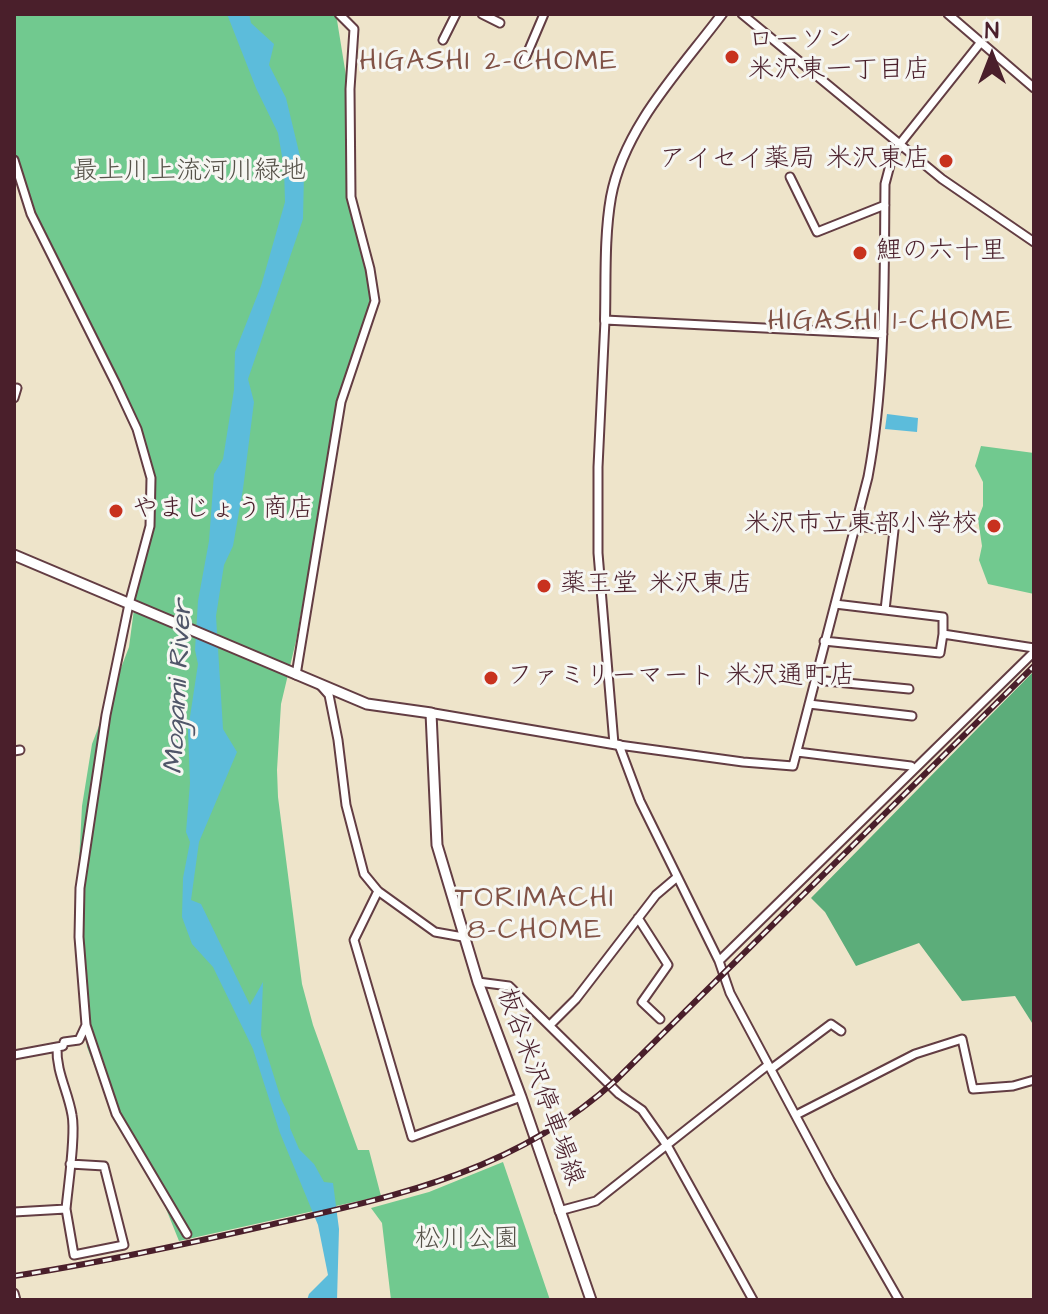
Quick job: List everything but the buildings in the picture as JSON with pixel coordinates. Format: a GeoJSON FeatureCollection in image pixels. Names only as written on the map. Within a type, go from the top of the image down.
{"type":"FeatureCollection","features":[{"type":"Feature","properties":{"kind":"main road"},"geometry":{"type":"LineString","coordinates":[[14,555],[367,704],[431,713]]}},
{"type":"Feature","properties":{"kind":"main road","name":"板谷米沢停車場線"},"geometry":{"type":"LineString","coordinates":[[431,713],[437,845],[478,982],[591,1300]]}},
{"type":"Feature","properties":{"kind":"street"},"geometry":{"type":"LineString","coordinates":[[291,673],[341,402],[375,301],[351,197],[350,89],[354,29],[339,14]]}},
{"type":"Feature","properties":{"kind":"street"},"geometry":{"type":"LineString","coordinates":[[443,40],[456,14]]}},
{"type":"Feature","properties":{"kind":"street"},"geometry":{"type":"LineString","coordinates":[[482,14],[500,23]]}},
{"type":"Feature","properties":{"kind":"street"},"geometry":{"type":"LineString","coordinates":[[524,61],[544,14]]}},
{"type":"Feature","properties":{"kind":"street"},"geometry":{"type":"LineString","coordinates":[[722,14],[639,126],[619,169],[611,200],[598,467],[598,553],[617,744],[676,878],[719,961],[730,993],[899,1300]]}},
{"type":"Feature","properties":{"kind":"street"},"geometry":{"type":"LineString","coordinates":[[742,14],[899,145],[1034,242]]}},
{"type":"Feature","properties":{"kind":"street"},"geometry":{"type":"LineString","coordinates":[[948,14],[1034,88]]}},
{"type":"Feature","properties":{"kind":"street"},"geometry":{"type":"LineString","coordinates":[[431,713],[617,744],[793,766],[876,433],[883,334],[885,184],[899,145],[981,42]]}},
{"type":"Feature","properties":{"kind":"street"},"geometry":{"type":"LineString","coordinates":[[14,160],[31,214],[116,384],[147,457],[151,478],[150,526],[129,604],[106,715],[80,888],[79,937],[86,1025],[116,1114],[187,1234]]}},
{"type":"Feature","properties":{"kind":"street"},"geometry":{"type":"LineString","coordinates":[[790,177],[817,232],[885,205]]}},
{"type":"Feature","properties":{"kind":"street"},"geometry":{"type":"LineString","coordinates":[[605,320],[883,334]]}},
{"type":"Feature","properties":{"kind":"street"},"geometry":{"type":"LineString","coordinates":[[14,398],[17,388]]}},
{"type":"Feature","properties":{"kind":"street"},"geometry":{"type":"LineString","coordinates":[[855,526],[894,530],[885,610]]}},
{"type":"Feature","properties":{"kind":"street"},"geometry":{"type":"LineString","coordinates":[[824,641],[940,653],[943,617],[835,604]]}},
{"type":"Feature","properties":{"kind":"street"},"geometry":{"type":"LineString","coordinates":[[943,634],[1034,650]]}},
{"type":"Feature","properties":{"kind":"street"},"geometry":{"type":"LineString","coordinates":[[719,961],[1034,650]]}},
{"type":"Feature","properties":{"kind":"street"},"geometry":{"type":"LineString","coordinates":[[815,680],[909,689]]}},
{"type":"Feature","properties":{"kind":"street"},"geometry":{"type":"LineString","coordinates":[[321,686],[329,695],[346,805],[364,874],[378,891],[435,932],[463,937]]}},
{"type":"Feature","properties":{"kind":"street"},"geometry":{"type":"LineString","coordinates":[[809,704],[912,716]]}},
{"type":"Feature","properties":{"kind":"street"},"geometry":{"type":"LineString","coordinates":[[797,752],[911,766]]}},
{"type":"Feature","properties":{"kind":"street"},"geometry":{"type":"LineString","coordinates":[[550,1025],[576,999],[656,895],[676,878]]}},
{"type":"Feature","properties":{"kind":"street"},"geometry":{"type":"LineString","coordinates":[[378,891],[354,940],[412,1137],[521,1097]]}},
{"type":"Feature","properties":{"kind":"street"},"geometry":{"type":"LineString","coordinates":[[638,918],[668,965],[642,1002],[660,1019]]}},
{"type":"Feature","properties":{"kind":"street"},"geometry":{"type":"LineString","coordinates":[[478,982],[509,986],[619,1094],[642,1110],[668,1147],[753,1300]]}},
{"type":"Feature","properties":{"kind":"street"},"geometry":{"type":"LineString","coordinates":[[559,1211],[596,1201],[769,1067],[831,1024],[841,1031]]}},
{"type":"Feature","properties":{"kind":"street"},"geometry":{"type":"LineString","coordinates":[[14,1055],[79,1040],[86,1025]]}},
{"type":"Feature","properties":{"kind":"street"},"geometry":{"type":"LineString","coordinates":[[796,1115],[915,1054],[962,1039],[973,1089],[1013,1086],[1034,1080]]}},
{"type":"Feature","properties":{"kind":"street"},"geometry":{"type":"LineString","coordinates":[[57,1047],[63,1086],[73,1116],[66,1209],[74,1255],[124,1245],[104,1166],[70,1164]]}},
{"type":"Feature","properties":{"kind":"street"},"geometry":{"type":"LineString","coordinates":[[14,1212],[66,1209]]}},
{"type":"Feature","properties":{"kind":"street"},"geometry":{"type":"LineString","coordinates":[[14,1293],[16,1300]]}},
{"type":"Feature","properties":{"kind":"green space","name":"最上川上流河川緑地"},"geometry":{"type":"Polygon","coordinates":[[[14,14],[336,14],[348,88],[348,199],[372,299],[339,401],[296,641],[281,704],[277,770],[302,984],[313,1025],[358,1150],[369,1150],[381,1196],[179,1241],[158,1189],[113,1115],[87,1047],[75,937],[82,806],[92,744],[129,647],[136,594],[153,526],[156,478],[139,429],[34,214],[20,171],[14,147],[14,14]]]}},
{"type":"Feature","properties":{"kind":"green space"},"geometry":{"type":"Polygon","coordinates":[[[981,446],[1034,453],[1034,594],[988,584],[979,560],[982,546],[978,519],[983,506],[983,482],[975,466],[981,446]]]}},
{"type":"Feature","properties":{"kind":"green space"},"geometry":{"type":"Polygon","coordinates":[[[1034,671],[1034,1026],[1015,996],[962,1001],[919,943],[856,966],[825,912],[811,898],[1034,671]]]}},
{"type":"Feature","properties":{"kind":"green space","name":"松川公園"},"geometry":{"type":"Polygon","coordinates":[[[503,1162],[550,1300],[391,1300],[382,1223],[371,1208],[429,1192],[503,1162]]]}},
{"type":"Feature","properties":{"kind":"water"},"geometry":{"type":"Polygon","coordinates":[[[227,14],[249,14],[251,23],[274,44],[269,65],[286,98],[304,173],[303,219],[248,379],[254,402],[243,489],[233,546],[224,565],[216,616],[223,729],[237,752],[199,842],[191,900],[201,904],[250,1005],[263,982],[261,1035],[281,1099],[290,1117],[290,1128],[299,1149],[314,1164],[324,1182],[333,1183],[339,1229],[337,1300],[307,1300],[328,1275],[318,1225],[280,1133],[253,1049],[213,967],[192,944],[182,917],[183,878],[190,842],[186,832],[190,783],[188,730],[198,664],[195,650],[198,601],[209,541],[214,474],[223,459],[234,390],[235,352],[261,286],[285,202],[284,168],[278,133],[256,88],[227,14]]]}},
{"type":"Feature","properties":{"kind":"water"},"geometry":{"type":"Polygon","coordinates":[[[887,414],[918,418],[917,432],[885,429],[887,414]]]}},
{"type":"Feature","properties":{"kind":"railway"},"geometry":{"type":"LineString","coordinates":[[14,1276],[172,1247],[360,1204],[451,1177],[537,1138],[616,1080],[1034,666]]}},
{"type":"Feature","properties":{"kind":"place","name":"ローソン 米沢東一丁目店"},"geometry":{"type":"Point","coordinates":[732,57]}},
{"type":"Feature","properties":{"kind":"place","name":"アイセイ薬局 米沢東店"},"geometry":{"type":"Point","coordinates":[946,161]}},
{"type":"Feature","properties":{"kind":"place","name":"鯉の六十里"},"geometry":{"type":"Point","coordinates":[860,253]}},
{"type":"Feature","properties":{"kind":"place","name":"やまじょう商店"},"geometry":{"type":"Point","coordinates":[116,511]}},
{"type":"Feature","properties":{"kind":"place","name":"米沢市立東部小学校"},"geometry":{"type":"Point","coordinates":[994,526]}},
{"type":"Feature","properties":{"kind":"place","name":"薬王堂 米沢東店"},"geometry":{"type":"Point","coordinates":[544,586]}},
{"type":"Feature","properties":{"kind":"place","name":"ファミリーマート 米沢通町店"},"geometry":{"type":"Point","coordinates":[491,678]}},
{"type":"Feature","properties":{"kind":"district","name":"HIGASHI 2-CHOME"},"geometry":{"type":"Point","coordinates":[489,63]}},
{"type":"Feature","properties":{"kind":"district","name":"HIGASHI 1-CHOME"},"geometry":{"type":"Point","coordinates":[891,323]}},
{"type":"Feature","properties":{"kind":"district","name":"TORIMACHI 8-CHOME"},"geometry":{"type":"Point","coordinates":[535,916]}},
{"type":"Feature","properties":{"kind":"water label","name":"Mogami River"},"geometry":{"type":"Point","coordinates":[180,687]}}]}
